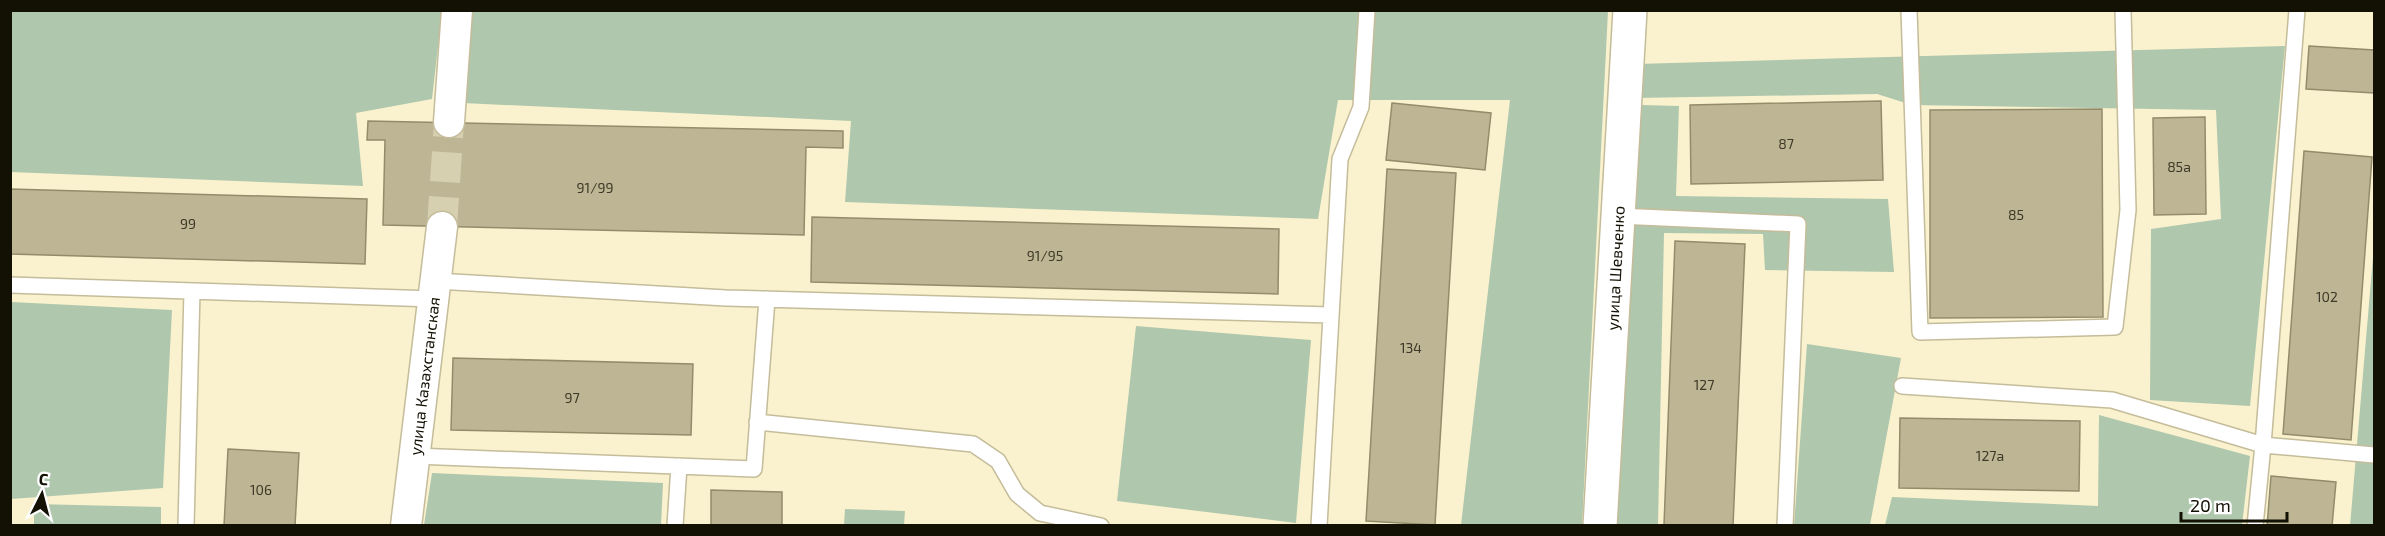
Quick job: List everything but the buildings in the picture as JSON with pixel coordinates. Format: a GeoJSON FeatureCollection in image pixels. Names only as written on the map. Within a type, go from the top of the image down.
{"type":"FeatureCollection","features":[{"type":"Feature","properties":{"kind":"street"},"geometry":{"type":"LineString","coordinates":[[449,122],[457,10]]}},
{"type":"Feature","properties":{"kind":"street","name":"улица Шевченко"},"geometry":{"type":"LineString","coordinates":[[1600,525],[1630,10]]}},
{"type":"Feature","properties":{"kind":"street","name":"улица Казахстанская"},"geometry":{"type":"LineString","coordinates":[[406,525],[442,227]]}},
{"type":"Feature","properties":{"kind":"lane"},"geometry":{"type":"LineString","coordinates":[[1319,525],[1340,159],[1361,107],[1367,10]]}},
{"type":"Feature","properties":{"kind":"lane"},"geometry":{"type":"LineString","coordinates":[[1909,10],[1920,332],[2115,327],[2128,210],[2123,10]]}},
{"type":"Feature","properties":{"kind":"lane"},"geometry":{"type":"LineString","coordinates":[[2255,525],[2297,10]]}},
{"type":"Feature","properties":{"kind":"lane"},"geometry":{"type":"LineString","coordinates":[[1618,216],[1798,224],[1785,525]]}},
{"type":"Feature","properties":{"kind":"lane"},"geometry":{"type":"LineString","coordinates":[[10,285],[192,291],[435,290],[1330,315]]}},
{"type":"Feature","properties":{"kind":"lane"},"geometry":{"type":"LineString","coordinates":[[186,525],[192,291]]}},
{"type":"Feature","properties":{"kind":"lane"},"geometry":{"type":"LineString","coordinates":[[415,456],[754,469],[767,299]]}},
{"type":"Feature","properties":{"kind":"lane"},"geometry":{"type":"LineString","coordinates":[[1902,386],[2112,400],[2263,445],[2374,455]]}},
{"type":"Feature","properties":{"kind":"lane"},"geometry":{"type":"LineString","coordinates":[[757,422],[973,444],[998,461],[1017,494],[1040,513],[1101,525]]}},
{"type":"Feature","properties":{"kind":"lane"},"geometry":{"type":"LineString","coordinates":[[675,525],[679,466]]}},
{"type":"Feature","properties":{"kind":"green space"},"geometry":{"type":"Polygon","coordinates":[[[11,10],[442,11],[432,99],[356,113],[363,186],[11,172],[11,10]]]}},
{"type":"Feature","properties":{"kind":"green space"},"geometry":{"type":"Polygon","coordinates":[[[472,11],[1608,11],[1582,525],[1461,525],[1510,100],[1338,100],[1318,219],[845,202],[851,121],[463,103],[472,11]]]}},
{"type":"Feature","properties":{"kind":"green space"},"geometry":{"type":"Polygon","coordinates":[[[2285,46],[2250,406],[2150,400],[2151,229],[2221,219],[2216,110],[1912,105],[1877,94],[1635,98],[1636,64],[2285,46]]]}},
{"type":"Feature","properties":{"kind":"green space"},"geometry":{"type":"Polygon","coordinates":[[[1641,105],[1679,106],[1676,196],[1888,199],[1894,272],[1765,270],[1763,234],[1664,233],[1658,525],[1614,526],[1641,105]]]}},
{"type":"Feature","properties":{"kind":"green space"},"geometry":{"type":"Polygon","coordinates":[[[2373,257],[2374,525],[2350,526],[2373,257]]]}},
{"type":"Feature","properties":{"kind":"green space"},"geometry":{"type":"Polygon","coordinates":[[[11,302],[172,310],[163,488],[11,499],[11,302]]]}},
{"type":"Feature","properties":{"kind":"green space"},"geometry":{"type":"Polygon","coordinates":[[[1136,326],[1311,340],[1296,523],[1117,501],[1136,326]]]}},
{"type":"Feature","properties":{"kind":"green space"},"geometry":{"type":"Polygon","coordinates":[[[1807,344],[1901,358],[1870,525],[1794,526],[1807,344]]]}},
{"type":"Feature","properties":{"kind":"green space"},"geometry":{"type":"Polygon","coordinates":[[[2099,415],[2250,456],[2242,525],[1885,525],[1892,497],[2098,506],[2099,415]]]}},
{"type":"Feature","properties":{"kind":"green space"},"geometry":{"type":"Polygon","coordinates":[[[432,473],[663,483],[661,525],[424,525],[432,473]]]}},
{"type":"Feature","properties":{"kind":"green space"},"geometry":{"type":"Polygon","coordinates":[[[34,504],[161,507],[161,525],[34,525],[34,504]]]}},
{"type":"Feature","properties":{"kind":"green space"},"geometry":{"type":"Polygon","coordinates":[[[845,509],[905,511],[904,525],[844,525],[845,509]]]}},
{"type":"Feature","properties":{"kind":"tunnel"},"geometry":{"type":"LineString","coordinates":[[442,227],[449,122]]}}]}
